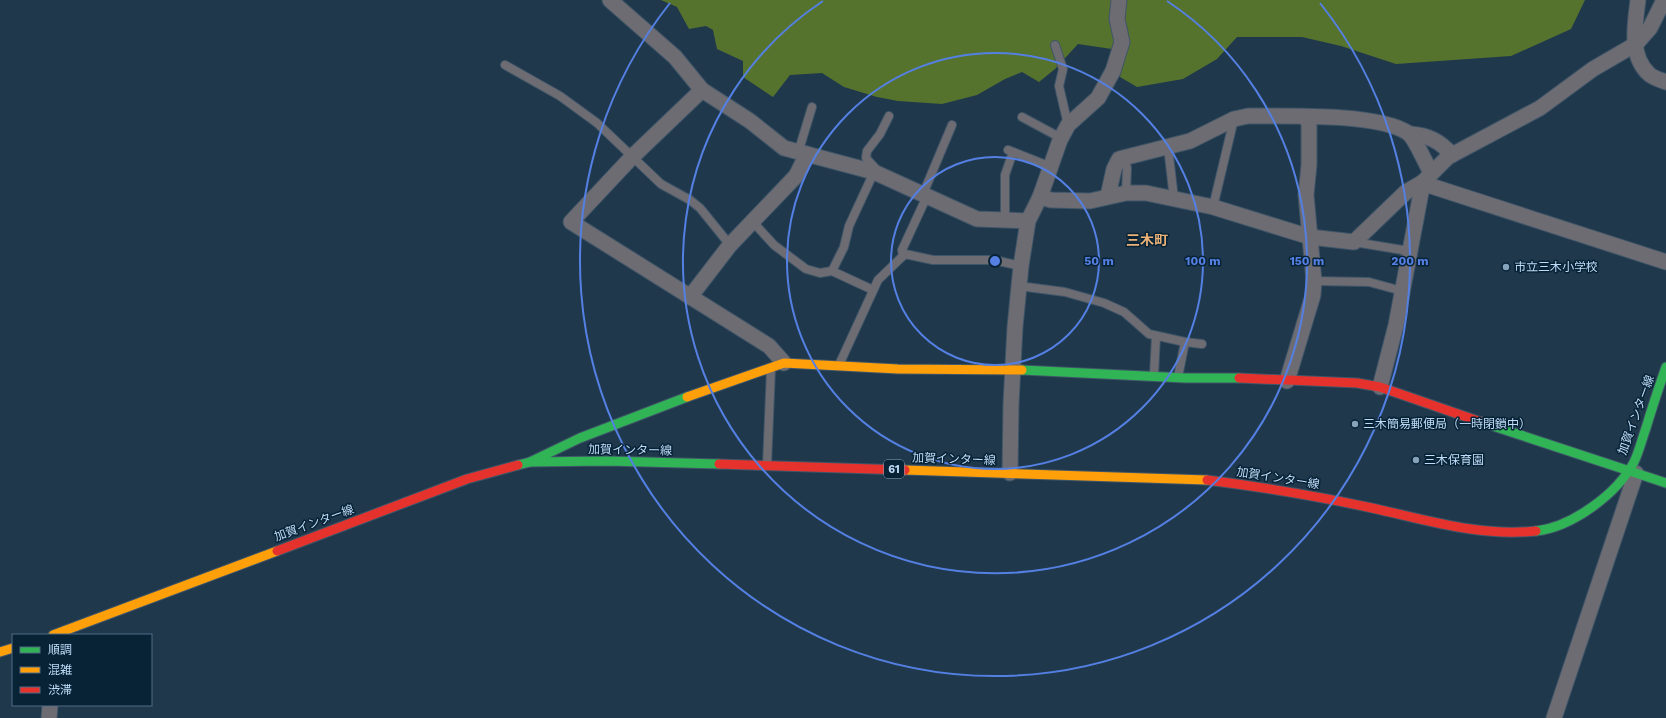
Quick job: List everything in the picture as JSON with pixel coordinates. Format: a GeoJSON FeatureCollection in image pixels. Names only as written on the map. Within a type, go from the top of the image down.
{"type":"FeatureCollection","features":[{"type":"Feature","properties":{"kind":"main road"},"geometry":{"type":"LineString","coordinates":[[530,462],[580,438],[693,395],[778,366],[839,366],[898,369],[1012,370],[1178,378],[1358,383],[1380,387],[1574,454],[1666,483]]}},
{"type":"Feature","properties":{"kind":"main road","name":"加賀インター線"},"geometry":{"type":"LineString","coordinates":[[56,634],[467,479],[530,462],[608,461],[1191,478],[1247,484],[1480,531],[1519,533],[1540,530],[1564,523],[1602,500],[1632,472],[1666,367]]}},
{"type":"Feature","properties":{"kind":"main road"},"geometry":{"type":"LineString","coordinates":[[0,652],[12,648]]}},
{"type":"Feature","properties":{"kind":"street"},"geometry":{"type":"LineString","coordinates":[[610,0],[675,57],[702,90],[750,121],[784,148],[875,173],[977,219],[1028,221]]}},
{"type":"Feature","properties":{"kind":"street"},"geometry":{"type":"LineString","coordinates":[[1010,473],[1012,370],[1020,266],[1028,221],[1040,197],[1050,167],[1065,131],[1098,98],[1113,71],[1122,42],[1117,19],[1119,0]]}},
{"type":"Feature","properties":{"kind":"street"},"geometry":{"type":"LineString","coordinates":[[1638,0],[1634,27],[1639,62],[1650,75],[1666,82]]}},
{"type":"Feature","properties":{"kind":"street"},"geometry":{"type":"LineString","coordinates":[[1040,197],[1051,200],[1090,201],[1126,193],[1146,193],[1213,207],[1310,237],[1354,242],[1412,187],[1427,177],[1452,155],[1540,108],[1593,69],[1636,44],[1650,28],[1664,0]]}},
{"type":"Feature","properties":{"kind":"street"},"geometry":{"type":"LineString","coordinates":[[702,90],[632,157],[571,222],[769,346],[778,366]]}},
{"type":"Feature","properties":{"kind":"street"},"geometry":{"type":"LineString","coordinates":[[1108,196],[1114,169],[1119,159],[1190,141],[1234,119],[1248,116],[1366,120],[1390,125],[1410,134],[1430,137],[1443,144],[1452,155]]}},
{"type":"Feature","properties":{"kind":"street"},"geometry":{"type":"LineString","coordinates":[[1287,380],[1313,295],[1314,280],[1306,195],[1309,165],[1309,124],[1306,117]]}},
{"type":"Feature","properties":{"kind":"street"},"geometry":{"type":"LineString","coordinates":[[1410,134],[1431,186],[1666,262]]}},
{"type":"Feature","properties":{"kind":"street"},"geometry":{"type":"LineString","coordinates":[[690,297],[730,245],[796,176],[803,154]]}},
{"type":"Feature","properties":{"kind":"street"},"geometry":{"type":"LineString","coordinates":[[1380,387],[1396,326],[1409,251],[1427,177]]}},
{"type":"Feature","properties":{"kind":"street"},"geometry":{"type":"LineString","coordinates":[[1554,718],[1632,472]]}},
{"type":"Feature","properties":{"kind":"street"},"geometry":{"type":"LineString","coordinates":[[49,718],[50,706]]}},
{"type":"Feature","properties":{"kind":"lane"},"geometry":{"type":"LineString","coordinates":[[1022,117],[1065,131],[1059,86],[1063,69],[1055,45]]}},
{"type":"Feature","properties":{"kind":"lane"},"geometry":{"type":"LineString","coordinates":[[505,65],[528,76],[577,107],[612,135],[632,157],[661,184],[690,200],[700,208],[730,245]]}},
{"type":"Feature","properties":{"kind":"lane"},"geometry":{"type":"LineString","coordinates":[[803,154],[812,107]]}},
{"type":"Feature","properties":{"kind":"lane"},"geometry":{"type":"LineString","coordinates":[[832,271],[844,247],[849,226],[875,173],[876,169],[866,158],[867,152],[880,134],[889,116]]}},
{"type":"Feature","properties":{"kind":"lane"},"geometry":{"type":"LineString","coordinates":[[1213,207],[1234,119]]}},
{"type":"Feature","properties":{"kind":"lane"},"geometry":{"type":"LineString","coordinates":[[903,256],[902,250],[952,125]]}},
{"type":"Feature","properties":{"kind":"lane"},"geometry":{"type":"LineString","coordinates":[[1168,147],[1174,199]]}},
{"type":"Feature","properties":{"kind":"lane"},"geometry":{"type":"LineString","coordinates":[[1005,219],[1005,175],[1011,151],[1050,167]]}},
{"type":"Feature","properties":{"kind":"lane"},"geometry":{"type":"LineString","coordinates":[[1124,158],[1126,168],[1126,193]]}},
{"type":"Feature","properties":{"kind":"lane"},"geometry":{"type":"LineString","coordinates":[[753,222],[774,245],[806,269],[820,274],[832,271],[873,290]]}},
{"type":"Feature","properties":{"kind":"lane"},"geometry":{"type":"LineString","coordinates":[[1354,242],[1409,251]]}},
{"type":"Feature","properties":{"kind":"lane"},"geometry":{"type":"LineString","coordinates":[[839,366],[878,280],[905,254],[933,260],[994,260],[1020,266]]}},
{"type":"Feature","properties":{"kind":"lane"},"geometry":{"type":"LineString","coordinates":[[1314,280],[1369,282],[1402,291]]}},
{"type":"Feature","properties":{"kind":"lane"},"geometry":{"type":"LineString","coordinates":[[1019,286],[1065,292],[1104,303],[1124,312],[1149,334],[1202,344]]}},
{"type":"Feature","properties":{"kind":"lane"},"geometry":{"type":"LineString","coordinates":[[1154,377],[1156,336]]}},
{"type":"Feature","properties":{"kind":"lane"},"geometry":{"type":"LineString","coordinates":[[1178,378],[1185,342]]}},
{"type":"Feature","properties":{"kind":"lane"},"geometry":{"type":"LineString","coordinates":[[767,466],[778,366]]}},
{"type":"Feature","properties":{"kind":"green space"},"geometry":{"type":"Polygon","coordinates":[[[661,0],[1585,0],[1571,29],[1511,56],[1396,64],[1341,46],[1302,37],[1237,37],[1217,59],[1183,79],[1137,87],[1120,77],[1125,51],[1078,44],[1055,69],[1039,82],[1022,72],[1005,79],[977,95],[942,104],[898,101],[877,97],[844,87],[822,73],[790,75],[773,97],[743,77],[743,61],[717,49],[713,30],[706,26],[689,29],[677,7],[661,0]]]}},
{"type":"Feature","properties":{"kind":"traffic: fast"},"geometry":{"type":"LineString","coordinates":[[1536,531],[1550,528],[1578,516],[1592,507],[1617,486],[1634,462],[1666,367]]}},
{"type":"Feature","properties":{"kind":"traffic: fast"},"geometry":{"type":"LineString","coordinates":[[1022,370],[1185,378],[1239,378]]}},
{"type":"Feature","properties":{"kind":"traffic: fast"},"geometry":{"type":"LineString","coordinates":[[530,462],[580,438],[687,397]]}},
{"type":"Feature","properties":{"kind":"traffic: fast"},"geometry":{"type":"LineString","coordinates":[[1481,422],[1666,483]]}},
{"type":"Feature","properties":{"kind":"traffic: fast"},"geometry":{"type":"LineString","coordinates":[[518,465],[530,462],[608,461],[719,464]]}},
{"type":"Feature","properties":{"kind":"traffic: slow"},"geometry":{"type":"LineString","coordinates":[[687,397],[784,363],[898,369],[1022,370]]}},
{"type":"Feature","properties":{"kind":"traffic: slow"},"geometry":{"type":"LineString","coordinates":[[905,470],[1207,480]]}},
{"type":"Feature","properties":{"kind":"traffic: slow"},"geometry":{"type":"LineString","coordinates":[[56,634],[277,551]]}},
{"type":"Feature","properties":{"kind":"traffic: slow"},"geometry":{"type":"LineString","coordinates":[[0,652],[12,648]]}},
{"type":"Feature","properties":{"kind":"traffic: jam"},"geometry":{"type":"LineString","coordinates":[[1239,378],[1357,383],[1380,387],[1481,422]]}},
{"type":"Feature","properties":{"kind":"traffic: jam"},"geometry":{"type":"LineString","coordinates":[[719,464],[905,470]]}},
{"type":"Feature","properties":{"kind":"traffic: jam"},"geometry":{"type":"LineString","coordinates":[[277,551],[467,479],[518,465]]}},
{"type":"Feature","properties":{"kind":"traffic: jam"},"geometry":{"type":"LineString","coordinates":[[1207,480],[1310,496],[1474,530],[1494,532],[1536,531]]}},
{"type":"Feature","properties":{"kind":"place","name":"市立三木小学校"},"geometry":{"type":"Point","coordinates":[1506,267]}},
{"type":"Feature","properties":{"kind":"place","name":"三木簡易郵便局（一時閉鎖中）"},"geometry":{"type":"Point","coordinates":[1355,424]}},
{"type":"Feature","properties":{"kind":"place","name":"三木保育園"},"geometry":{"type":"Point","coordinates":[1416,460]}},
{"type":"Feature","properties":{"kind":"district","name":"三木町"},"geometry":{"type":"Point","coordinates":[1147,240]}}]}
